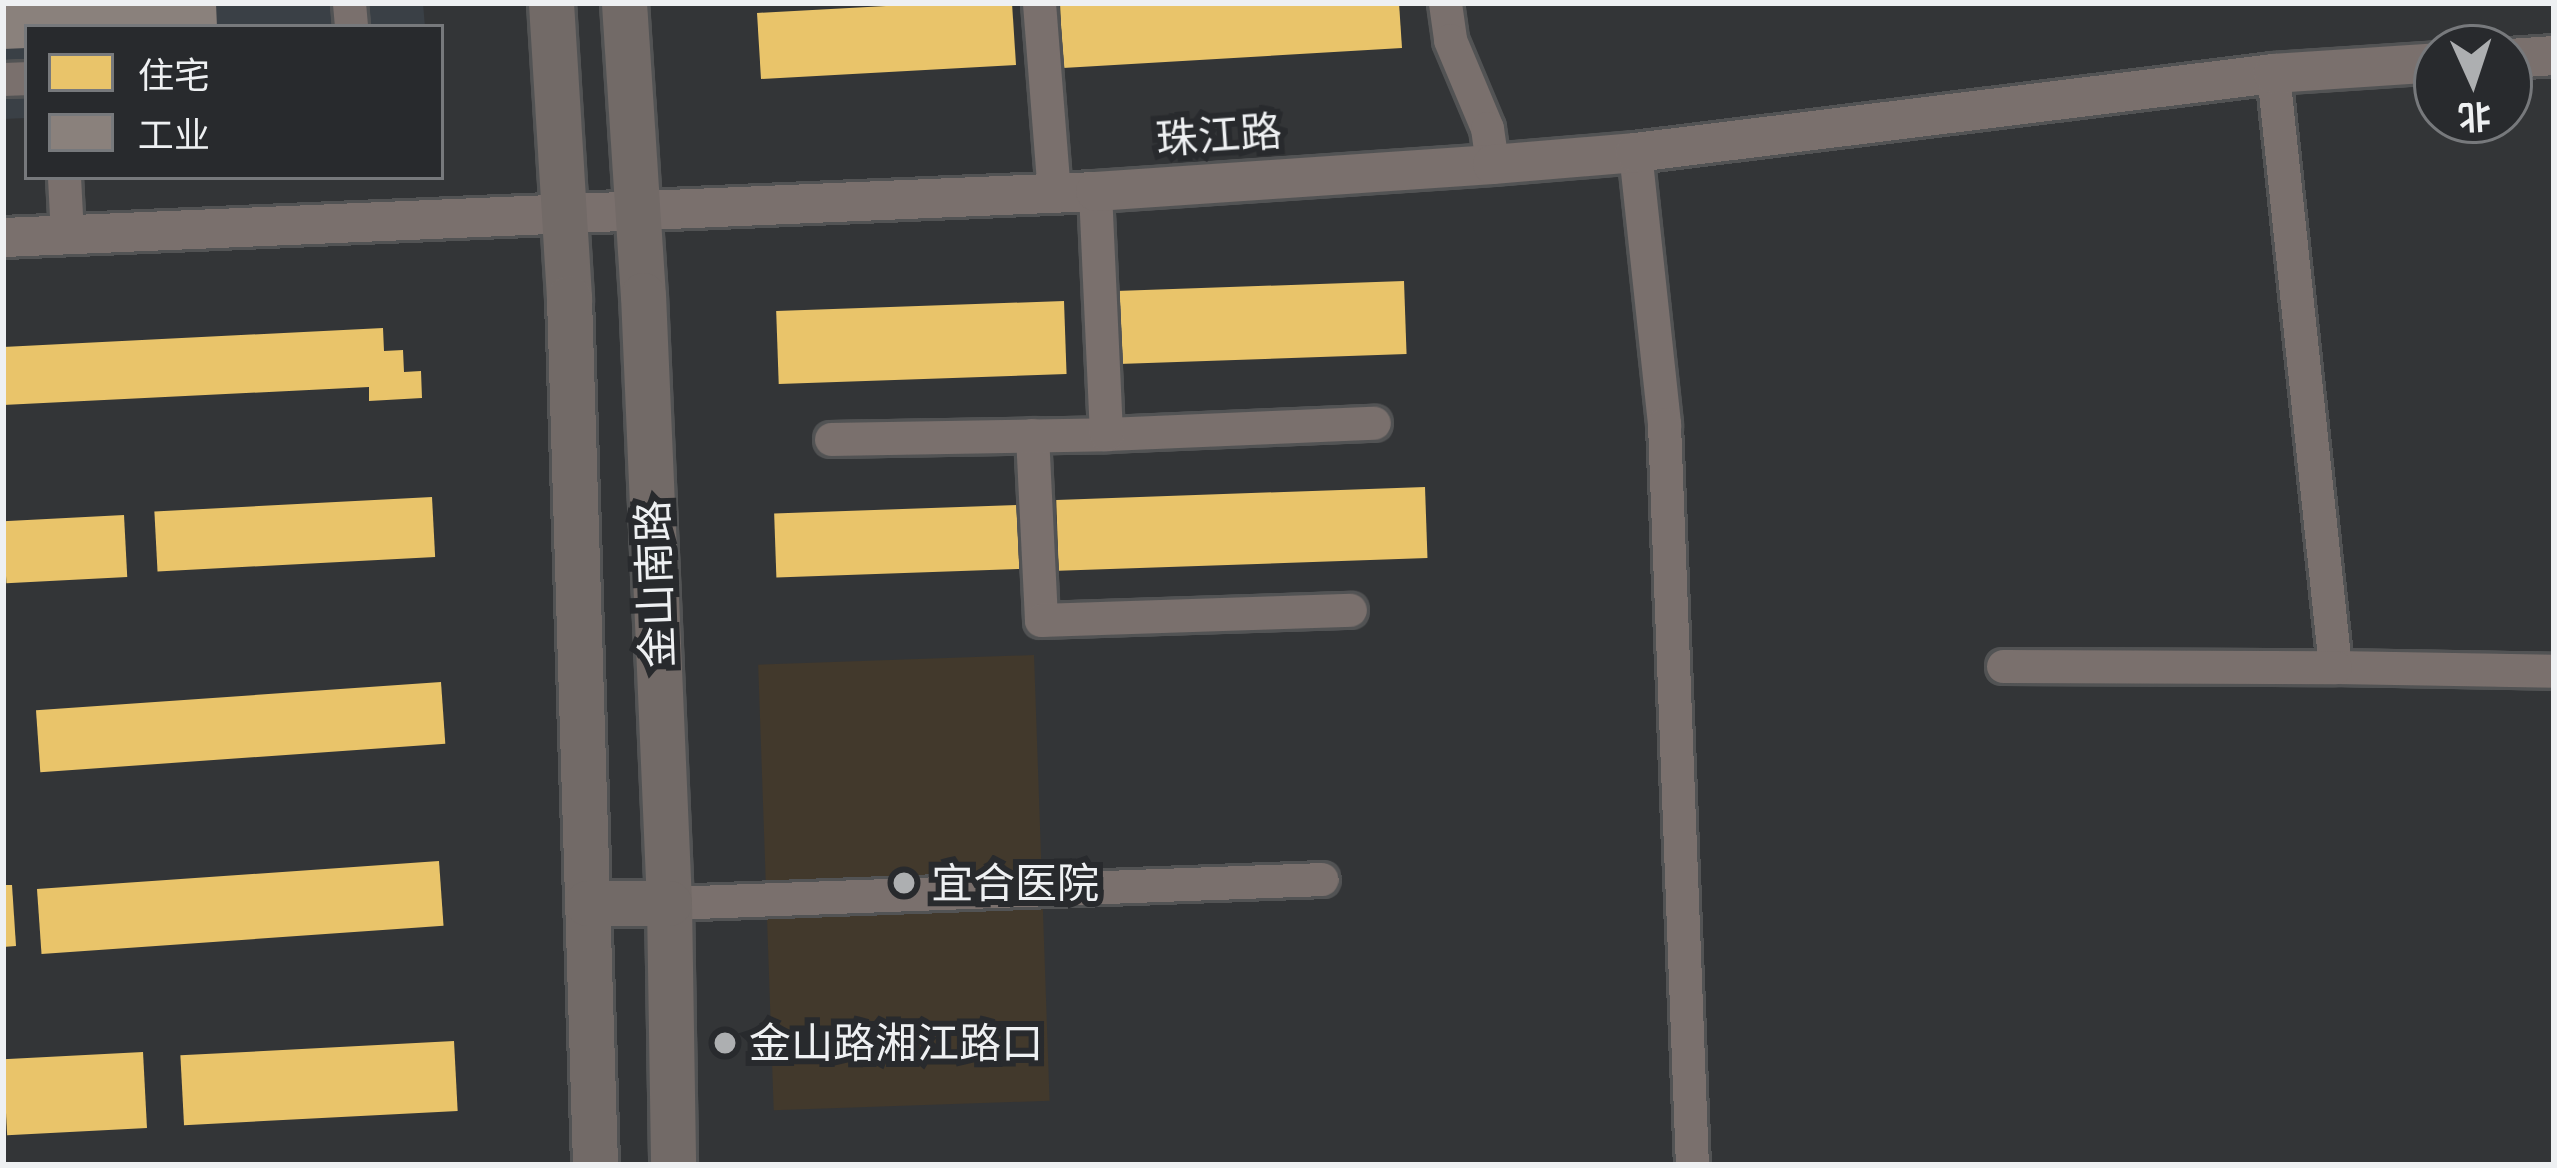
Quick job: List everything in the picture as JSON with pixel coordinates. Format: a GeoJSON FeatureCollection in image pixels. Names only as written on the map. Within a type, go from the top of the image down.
{"type":"FeatureCollection","features":[{"type":"Feature","properties":{"kind":"main road","name":"金山南路"},"geometry":{"type":"LineString","coordinates":[[551,3],[565,213],[595,1165]]}},
{"type":"Feature","properties":{"kind":"main road","name":"金山南路"},"geometry":{"type":"LineString","coordinates":[[624,3],[669,903],[673,1165]]}},
{"type":"Feature","properties":{"kind":"main road"},"geometry":{"type":"LineString","coordinates":[[587,903],[669,903]]}},
{"type":"Feature","properties":{"kind":"street"},"geometry":{"type":"LineString","coordinates":[[1039,3],[1054,192]]}},
{"type":"Feature","properties":{"kind":"street"},"geometry":{"type":"LineString","coordinates":[[1445,3],[1450,40],[1487,128],[1492,164]]}},
{"type":"Feature","properties":{"kind":"street","name":"珠江路"},"geometry":{"type":"LineString","coordinates":[[3,237],[1095,191],[1492,164],[1635,152],[2273,73],[2413,64]]}},
{"type":"Feature","properties":{"kind":"street"},"geometry":{"type":"LineString","coordinates":[[2273,73],[2335,667]]}},
{"type":"Feature","properties":{"kind":"street"},"geometry":{"type":"LineString","coordinates":[[1635,152],[1664,424],[1692,1165]]}},
{"type":"Feature","properties":{"kind":"street"},"geometry":{"type":"LineString","coordinates":[[64,180],[67,234]]}},
{"type":"Feature","properties":{"kind":"street"},"geometry":{"type":"LineString","coordinates":[[1095,191],[1106,434]]}},
{"type":"Feature","properties":{"kind":"street"},"geometry":{"type":"LineString","coordinates":[[831,440],[1374,423]]}},
{"type":"Feature","properties":{"kind":"street"},"geometry":{"type":"LineString","coordinates":[[1032,435],[1041,620],[1350,610]]}},
{"type":"Feature","properties":{"kind":"street"},"geometry":{"type":"LineString","coordinates":[[2003,666],[2554,671]]}},
{"type":"Feature","properties":{"kind":"street"},"geometry":{"type":"LineString","coordinates":[[669,903],[1322,878]]}},
{"type":"Feature","properties":{"kind":"shaded area"},"geometry":{"type":"Polygon","coordinates":[[[3,3],[423,3],[425,24],[24,24],[24,118],[3,119],[3,3]]]}},
{"type":"Feature","properties":{"kind":"shaded area","name":"宜合医院"},"geometry":{"type":"Polygon","coordinates":[[[1034,655],[1050,1101],[774,1110],[758,665],[1034,655]]]}},
{"type":"Feature","properties":{"kind":"building: 住宅"},"geometry":{"type":"Polygon","coordinates":[[[1012,3],[1016,65],[761,79],[757,13],[1012,3]]]}},
{"type":"Feature","properties":{"kind":"building: 住宅"},"geometry":{"type":"Polygon","coordinates":[[[1060,3],[1399,3],[1402,48],[1063,68],[1060,3]]]}},
{"type":"Feature","properties":{"kind":"building: 住宅"},"geometry":{"type":"Polygon","coordinates":[[[1404,281],[1407,354],[1119,364],[1116,291],[1404,281]]]}},
{"type":"Feature","properties":{"kind":"building: 住宅"},"geometry":{"type":"Polygon","coordinates":[[[1064,301],[1067,374],[779,384],[776,311],[1064,301]]]}},
{"type":"Feature","properties":{"kind":"building: 住宅"},"geometry":{"type":"Polygon","coordinates":[[[383,328],[384,351],[403,350],[404,372],[421,371],[422,398],[369,401],[369,387],[3,405],[3,347],[383,328]]]}},
{"type":"Feature","properties":{"kind":"building: 住宅"},"geometry":{"type":"Polygon","coordinates":[[[1425,487],[1427,558],[1059,571],[1056,500],[1425,487]]]}},
{"type":"Feature","properties":{"kind":"building: 住宅"},"geometry":{"type":"Polygon","coordinates":[[[432,497],[435,557],[158,571],[154,512],[432,497]]]}},
{"type":"Feature","properties":{"kind":"building: 住宅"},"geometry":{"type":"Polygon","coordinates":[[[1017,505],[1019,569],[776,577],[774,513],[1017,505]]]}},
{"type":"Feature","properties":{"kind":"building: 住宅"},"geometry":{"type":"Polygon","coordinates":[[[124,515],[127,577],[6,583],[3,521],[124,515]]]}},
{"type":"Feature","properties":{"kind":"building: 住宅"},"geometry":{"type":"Polygon","coordinates":[[[441,682],[445,744],[40,772],[36,710],[441,682]]]}},
{"type":"Feature","properties":{"kind":"building: 住宅"},"geometry":{"type":"Polygon","coordinates":[[[439,861],[444,926],[42,954],[37,889],[439,861]]]}},
{"type":"Feature","properties":{"kind":"building: 住宅"},"geometry":{"type":"Polygon","coordinates":[[[3,885],[12,885],[16,946],[3,947],[3,885]]]}},
{"type":"Feature","properties":{"kind":"building: 住宅"},"geometry":{"type":"Polygon","coordinates":[[[454,1041],[458,1111],[184,1125],[180,1055],[454,1041]]]}},
{"type":"Feature","properties":{"kind":"building: 住宅"},"geometry":{"type":"Polygon","coordinates":[[[143,1052],[147,1128],[7,1135],[3,1059],[143,1052]]]}},
{"type":"Feature","properties":{"kind":"building: 工业"},"geometry":{"type":"Polygon","coordinates":[[[3,3],[216,3],[217,24],[24,24],[24,48],[3,49],[3,3]]]}},
{"type":"Feature","properties":{"kind":"place","name":"宜合医院"},"geometry":{"type":"Point","coordinates":[904,883]}},
{"type":"Feature","properties":{"kind":"place","name":"金山路湘江路口"},"geometry":{"type":"Point","coordinates":[725,1043]}}]}
